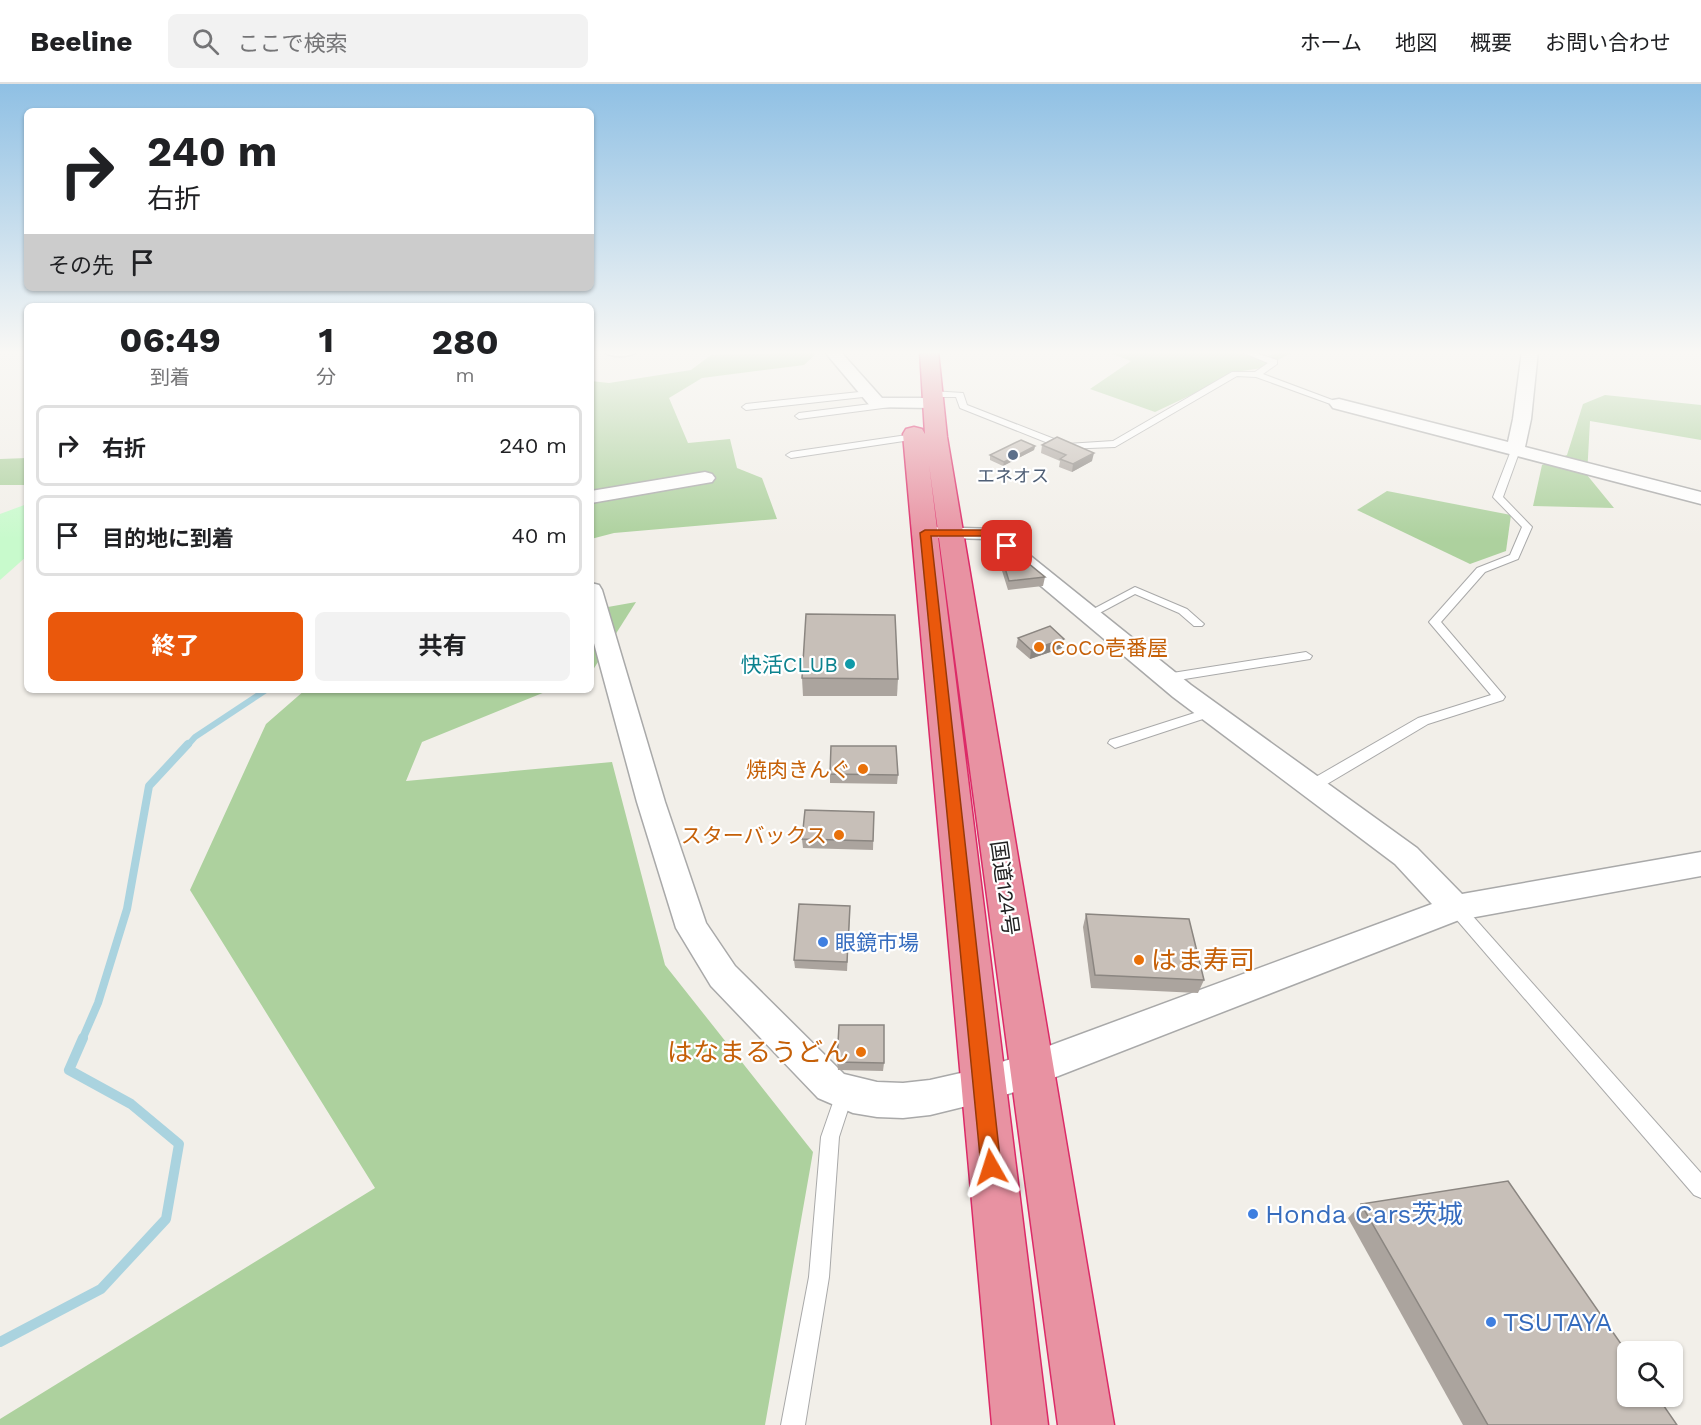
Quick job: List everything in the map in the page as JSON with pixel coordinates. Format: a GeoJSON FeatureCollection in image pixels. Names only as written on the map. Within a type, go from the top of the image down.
{"type":"FeatureCollection","features":[{"type":"Feature","properties":{"kind":"highway","name":"国道124号"},"geometry":{"type":"LineString","coordinates":[[917,414],[914,437],[938,533],[982,1086],[1020,1425]]}},
{"type":"Feature","properties":{"kind":"highway","name":"国道124号"},"geometry":{"type":"LineString","coordinates":[[920,414],[938,533],[998,837],[1030,1070],[1086,1425]]}},
{"type":"Feature","properties":{"kind":"street"},"geometry":{"type":"LineString","coordinates":[[1376,414],[1701,498]]}},
{"type":"Feature","properties":{"kind":"street"},"geometry":{"type":"LineString","coordinates":[[1515,450],[1523,414]]}},
{"type":"Feature","properties":{"kind":"street"},"geometry":{"type":"LineString","coordinates":[[594,496],[705,478]]}},
{"type":"Feature","properties":{"kind":"street"},"geometry":{"type":"LineString","coordinates":[[938,533],[990,533],[1166,678],[1406,856],[1456,908]]}},
{"type":"Feature","properties":{"kind":"street"},"geometry":{"type":"LineString","coordinates":[[594,601],[651,801],[692,928],[723,976],[831,1086],[844,1094],[876,1100],[905,1100],[982,1086],[1030,1070],[1456,908],[1701,864]]}},
{"type":"Feature","properties":{"kind":"lane"},"geometry":{"type":"LineString","coordinates":[[799,416],[818,414]]}},
{"type":"Feature","properties":{"kind":"lane"},"geometry":{"type":"LineString","coordinates":[[982,414],[1066,447],[1115,444],[1167,414]]}},
{"type":"Feature","properties":{"kind":"lane"},"geometry":{"type":"LineString","coordinates":[[791,455],[914,437]]}},
{"type":"Feature","properties":{"kind":"lane"},"geometry":{"type":"LineString","coordinates":[[1312,786],[1423,721],[1499,697],[1435,622],[1481,570],[1514,557],[1527,527],[1497,497],[1515,450]]}},
{"type":"Feature","properties":{"kind":"lane"},"geometry":{"type":"LineString","coordinates":[[1090,614],[1135,590],[1183,611],[1198,624]]}},
{"type":"Feature","properties":{"kind":"lane"},"geometry":{"type":"LineString","coordinates":[[1166,678],[1306,656]]}},
{"type":"Feature","properties":{"kind":"lane"},"geometry":{"type":"LineString","coordinates":[[1115,743],[1210,712]]}},
{"type":"Feature","properties":{"kind":"lane"},"geometry":{"type":"LineString","coordinates":[[1456,908],[1701,1188]]}},
{"type":"Feature","properties":{"kind":"lane"},"geometry":{"type":"LineString","coordinates":[[793,1425],[819,1278],[830,1137],[844,1094]]}},
{"type":"Feature","properties":{"kind":"green space"},"geometry":{"type":"Polygon","coordinates":[[[594,414],[676,414],[688,443],[730,439],[737,468],[762,478],[777,519],[614,533],[594,538],[594,414]]]}},
{"type":"Feature","properties":{"kind":"green space"},"geometry":{"type":"Polygon","coordinates":[[[1580,414],[1701,414],[1701,440],[1590,421],[1587,475],[1614,508],[1533,506],[1542,465],[1567,455],[1580,414]]]}},
{"type":"Feature","properties":{"kind":"green space"},"geometry":{"type":"Polygon","coordinates":[[[24,458],[24,485],[0,485],[0,459],[24,458]]]}},
{"type":"Feature","properties":{"kind":"green space"},"geometry":{"type":"Polygon","coordinates":[[[1387,491],[1511,515],[1506,551],[1470,564],[1357,510],[1387,491]]]}},
{"type":"Feature","properties":{"kind":"green space"},"geometry":{"type":"Polygon","coordinates":[[[24,505],[24,559],[0,580],[0,514],[24,505]]]}},
{"type":"Feature","properties":{"kind":"green space"},"geometry":{"type":"Polygon","coordinates":[[[636,602],[594,668],[594,609],[636,602]]]}},
{"type":"Feature","properties":{"kind":"green space"},"geometry":{"type":"Polygon","coordinates":[[[302,693],[543,693],[422,742],[406,781],[612,762],[665,965],[813,1152],[765,1425],[0,1425],[0,1419],[375,1188],[190,890],[266,724],[302,693]]]}},
{"type":"Feature","properties":{"kind":"building"},"geometry":{"type":"Polygon","coordinates":[[[1057,437],[1094,453],[1073,464],[1060,459],[1066,455],[1042,445],[1057,437]]]}},
{"type":"Feature","properties":{"kind":"building"},"geometry":{"type":"Polygon","coordinates":[[[1021,440],[1035,446],[1004,462],[990,455],[1021,440]]]}},
{"type":"Feature","properties":{"kind":"building"},"geometry":{"type":"Polygon","coordinates":[[[995,536],[1045,577],[1009,581],[995,536]]]}},
{"type":"Feature","properties":{"kind":"building","name":"快活CLUB"},"geometry":{"type":"Polygon","coordinates":[[[806,614],[895,615],[898,679],[802,678],[806,614]]]}},
{"type":"Feature","properties":{"kind":"building"},"geometry":{"type":"Polygon","coordinates":[[[1050,626],[1064,639],[1031,650],[1018,638],[1050,626]]]}},
{"type":"Feature","properties":{"kind":"building","name":"焼肉きんぐ"},"geometry":{"type":"Polygon","coordinates":[[[831,746],[896,746],[898,775],[830,774],[831,746]]]}},
{"type":"Feature","properties":{"kind":"building","name":"スターバックス"},"geometry":{"type":"Polygon","coordinates":[[[805,810],[874,812],[873,841],[802,839],[805,810]]]}},
{"type":"Feature","properties":{"kind":"building","name":"眼鏡市場"},"geometry":{"type":"Polygon","coordinates":[[[799,904],[850,906],[847,962],[794,960],[799,904]]]}},
{"type":"Feature","properties":{"kind":"building","name":"はま寿司"},"geometry":{"type":"Polygon","coordinates":[[[1086,914],[1189,919],[1204,980],[1095,975],[1086,914]]]}},
{"type":"Feature","properties":{"kind":"building","name":"はなまるうどん"},"geometry":{"type":"Polygon","coordinates":[[[839,1025],[884,1025],[884,1063],[837,1062],[839,1025]]]}},
{"type":"Feature","properties":{"kind":"building","name":"TSUTAYA"},"geometry":{"type":"Polygon","coordinates":[[[1508,1181],[1619,1341],[1617,1341],[1617,1407],[1665,1407],[1677,1425],[1488,1425],[1361,1204],[1508,1181]]]}},
{"type":"Feature","properties":{"kind":"waterway"},"geometry":{"type":"LineString","coordinates":[[187,746],[195,737],[261,693]]}},
{"type":"Feature","properties":{"kind":"waterway"},"geometry":{"type":"LineString","coordinates":[[82,1040],[98,1003],[127,909],[149,786],[188,744]]}},
{"type":"Feature","properties":{"kind":"waterway"},"geometry":{"type":"LineString","coordinates":[[0,1342],[101,1289],[166,1219],[179,1144],[131,1104],[69,1070],[83,1038]]}},
{"type":"Feature","properties":{"kind":"place","name":"エネオス"},"geometry":{"type":"Point","coordinates":[1013,455]}},
{"type":"Feature","properties":{"kind":"place","name":"CoCo壱番屋"},"geometry":{"type":"Point","coordinates":[1039,647]}},
{"type":"Feature","properties":{"kind":"place","name":"快活CLUB"},"geometry":{"type":"Point","coordinates":[850,664]}},
{"type":"Feature","properties":{"kind":"place","name":"焼肉きんぐ"},"geometry":{"type":"Point","coordinates":[863,769]}},
{"type":"Feature","properties":{"kind":"place","name":"スターバックス"},"geometry":{"type":"Point","coordinates":[839,835]}},
{"type":"Feature","properties":{"kind":"place","name":"眼鏡市場"},"geometry":{"type":"Point","coordinates":[823,942]}},
{"type":"Feature","properties":{"kind":"place","name":"はま寿司"},"geometry":{"type":"Point","coordinates":[1139,960]}},
{"type":"Feature","properties":{"kind":"place","name":"はなまるうどん"},"geometry":{"type":"Point","coordinates":[861,1052]}},
{"type":"Feature","properties":{"kind":"place","name":"Honda Cars茨城"},"geometry":{"type":"Point","coordinates":[1253,1214]}},
{"type":"Feature","properties":{"kind":"place","name":"TSUTAYA"},"geometry":{"type":"Point","coordinates":[1491,1322]}},
{"type":"Feature","properties":{"kind":"route"},"geometry":{"type":"LineString","coordinates":[[991,1167],[925,533],[990,533],[1007,546]]}}]}
